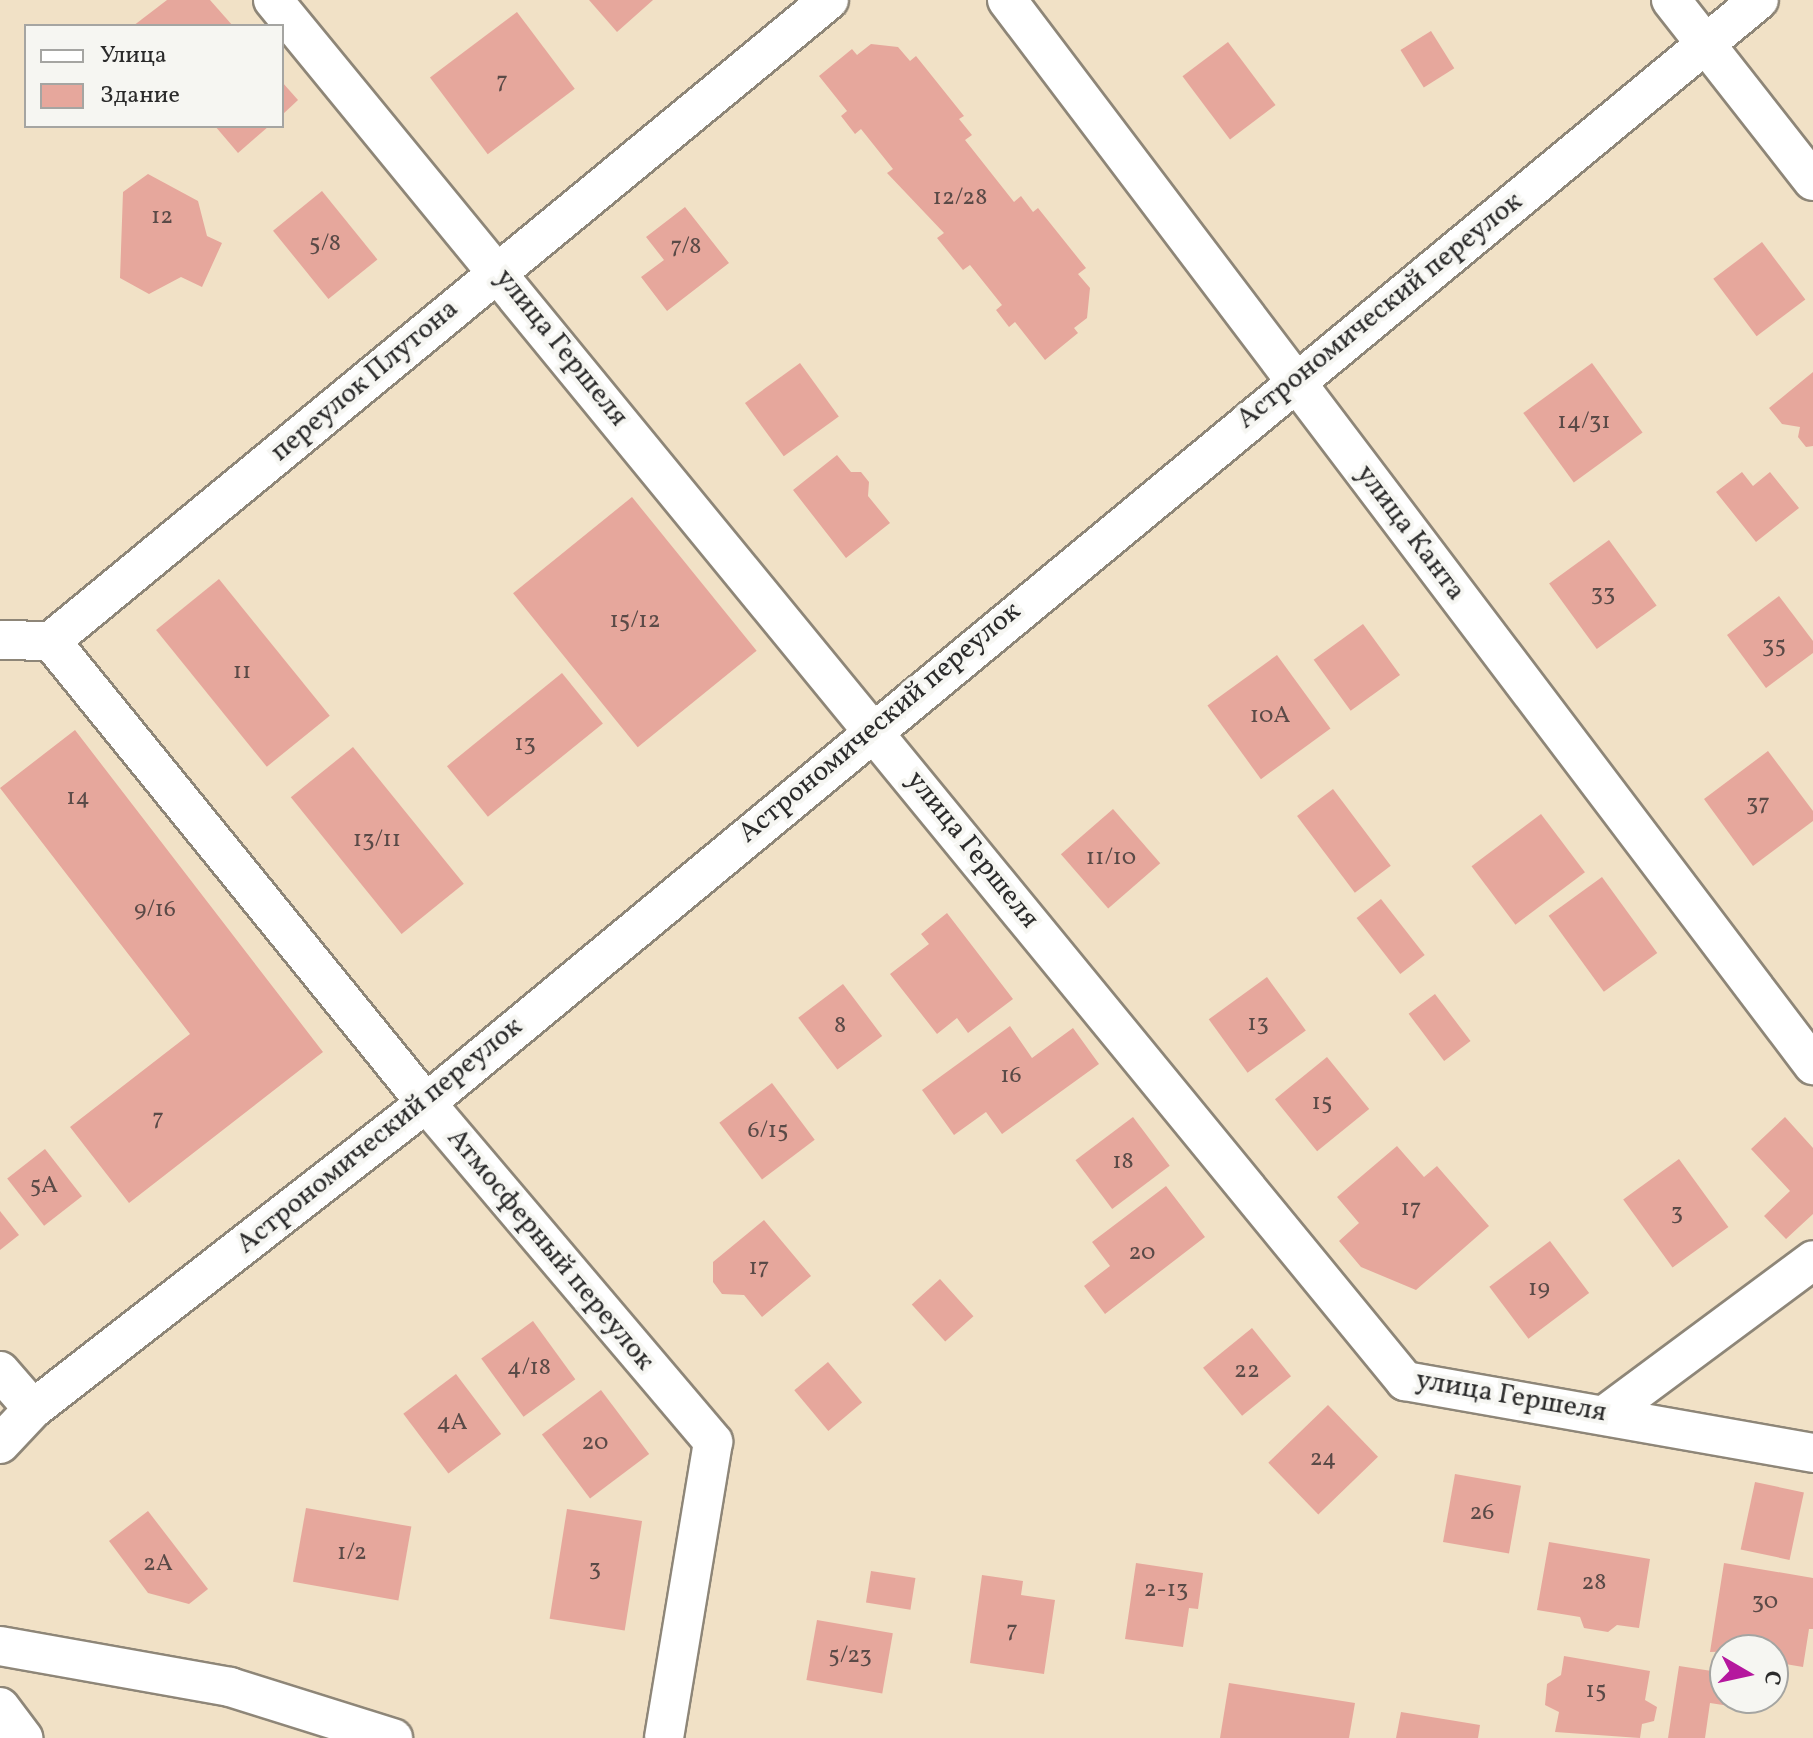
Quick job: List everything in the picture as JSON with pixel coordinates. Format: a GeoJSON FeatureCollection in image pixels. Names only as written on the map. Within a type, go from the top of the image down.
{"type":"FeatureCollection","features":[{"type":"Feature","properties":{"kind":"street","name":"улица Гершеля"},"geometry":{"type":"LineString","coordinates":[[273,0],[1405,1381],[1606,1414],[1813,1453]]}},
{"type":"Feature","properties":{"kind":"street","name":"переулок Плутона"},"geometry":{"type":"LineString","coordinates":[[51,641],[829,0]]}},
{"type":"Feature","properties":{"kind":"street","name":"улица Канта"},"geometry":{"type":"LineString","coordinates":[[1007,0],[1813,1065]]}},
{"type":"Feature","properties":{"kind":"street"},"geometry":{"type":"LineString","coordinates":[[1671,0],[1813,181]]}},
{"type":"Feature","properties":{"kind":"street","name":"Астрономический переулок"},"geometry":{"type":"LineString","coordinates":[[0,1444],[33,1409],[426,1103],[1294,380],[1759,0]]}},
{"type":"Feature","properties":{"kind":"street"},"geometry":{"type":"LineString","coordinates":[[0,640],[51,641]]}},
{"type":"Feature","properties":{"kind":"street","name":"Атмосферный переулок"},"geometry":{"type":"LineString","coordinates":[[51,641],[426,1103],[713,1442],[664,1738]]}},
{"type":"Feature","properties":{"kind":"street"},"geometry":{"type":"LineString","coordinates":[[1606,1414],[1813,1260]]}},
{"type":"Feature","properties":{"kind":"street"},"geometry":{"type":"LineString","coordinates":[[0,1371],[33,1409]]}},
{"type":"Feature","properties":{"kind":"street"},"geometry":{"type":"LineString","coordinates":[[0,1646],[230,1687],[393,1738]]}},
{"type":"Feature","properties":{"kind":"street"},"geometry":{"type":"LineString","coordinates":[[0,1707],[23,1738]]}},
{"type":"Feature","properties":{"kind":"building"},"geometry":{"type":"Polygon","coordinates":[[[167,0],[210,0],[231,24],[136,24],[167,0]]]}},
{"type":"Feature","properties":{"kind":"building"},"geometry":{"type":"Polygon","coordinates":[[[589,0],[653,0],[617,32],[589,0]]]}},
{"type":"Feature","properties":{"kind":"building"},"geometry":{"type":"Polygon","coordinates":[[[517,12],[575,89],[488,154],[430,78],[517,12]]]}},
{"type":"Feature","properties":{"kind":"building"},"geometry":{"type":"Polygon","coordinates":[[[1431,31],[1454,68],[1424,87],[1400,50],[1431,31]]]}},
{"type":"Feature","properties":{"kind":"building"},"geometry":{"type":"Polygon","coordinates":[[[1228,42],[1276,105],[1230,139],[1182,76],[1228,42]]]}},
{"type":"Feature","properties":{"kind":"building"},"geometry":{"type":"Polygon","coordinates":[[[871,44],[898,47],[910,61],[916,56],[964,116],[959,119],[972,135],[965,140],[1014,202],[1021,196],[1033,212],[1038,208],[1086,268],[1078,274],[1090,288],[1087,318],[1074,328],[1078,333],[1045,360],[1015,322],[1009,327],[996,310],[1002,305],[970,265],[963,270],[937,238],[944,233],[887,173],[893,169],[861,129],[855,134],[841,116],[847,111],[819,76],[852,49],[857,55],[871,44]]]}},
{"type":"Feature","properties":{"kind":"building"},"geometry":{"type":"Polygon","coordinates":[[[284,84],[298,100],[284,113],[284,84]]]}},
{"type":"Feature","properties":{"kind":"building"},"geometry":{"type":"Polygon","coordinates":[[[217,128],[267,128],[238,153],[217,128]]]}},
{"type":"Feature","properties":{"kind":"building"},"geometry":{"type":"Polygon","coordinates":[[[148,174],[198,201],[207,236],[222,243],[202,287],[181,277],[149,294],[120,278],[123,192],[148,174]]]}},
{"type":"Feature","properties":{"kind":"building"},"geometry":{"type":"Polygon","coordinates":[[[322,191],[377,259],[328,299],[273,231],[322,191]]]}},
{"type":"Feature","properties":{"kind":"building"},"geometry":{"type":"Polygon","coordinates":[[[685,207],[729,263],[667,311],[641,277],[664,260],[646,237],[685,207]]]}},
{"type":"Feature","properties":{"kind":"building"},"geometry":{"type":"Polygon","coordinates":[[[1762,242],[1805,300],[1757,336],[1713,279],[1762,242]]]}},
{"type":"Feature","properties":{"kind":"building"},"geometry":{"type":"Polygon","coordinates":[[[800,363],[839,416],[784,456],[745,403],[800,363]]]}},
{"type":"Feature","properties":{"kind":"building"},"geometry":{"type":"Polygon","coordinates":[[[1592,363],[1643,433],[1574,483],[1523,413],[1592,363]]]}},
{"type":"Feature","properties":{"kind":"building"},"geometry":{"type":"Polygon","coordinates":[[[1813,372],[1813,446],[1806,447],[1798,437],[1800,427],[1782,424],[1769,408],[1813,372]]]}},
{"type":"Feature","properties":{"kind":"building"},"geometry":{"type":"Polygon","coordinates":[[[837,455],[851,472],[861,472],[869,482],[868,496],[890,523],[846,558],[793,490],[837,455]]]}},
{"type":"Feature","properties":{"kind":"building"},"geometry":{"type":"Polygon","coordinates":[[[1742,472],[1753,486],[1770,472],[1799,508],[1756,542],[1716,492],[1742,472]]]}},
{"type":"Feature","properties":{"kind":"building"},"geometry":{"type":"Polygon","coordinates":[[[632,497],[757,651],[638,747],[513,593],[632,497]]]}},
{"type":"Feature","properties":{"kind":"building"},"geometry":{"type":"Polygon","coordinates":[[[1609,540],[1657,606],[1597,649],[1549,583],[1609,540]]]}},
{"type":"Feature","properties":{"kind":"building"},"geometry":{"type":"Polygon","coordinates":[[[219,579],[330,716],[267,767],[156,630],[219,579]]]}},
{"type":"Feature","properties":{"kind":"building"},"geometry":{"type":"Polygon","coordinates":[[[1779,596],[1813,641],[1813,653],[1766,688],[1727,635],[1779,596]]]}},
{"type":"Feature","properties":{"kind":"building"},"geometry":{"type":"Polygon","coordinates":[[[1363,624],[1400,675],[1351,711],[1314,660],[1363,624]]]}},
{"type":"Feature","properties":{"kind":"building"},"geometry":{"type":"Polygon","coordinates":[[[1277,655],[1330,729],[1261,779],[1207,706],[1277,655]]]}},
{"type":"Feature","properties":{"kind":"building"},"geometry":{"type":"Polygon","coordinates":[[[562,673],[603,724],[488,817],[447,766],[562,673]]]}},
{"type":"Feature","properties":{"kind":"building"},"geometry":{"type":"Polygon","coordinates":[[[75,730],[323,1052],[129,1203],[70,1127],[190,1034],[0,788],[75,730]]]}},
{"type":"Feature","properties":{"kind":"building"},"geometry":{"type":"Polygon","coordinates":[[[353,747],[464,884],[402,934],[291,797],[353,747]]]}},
{"type":"Feature","properties":{"kind":"building"},"geometry":{"type":"Polygon","coordinates":[[[1768,751],[1813,811],[1813,821],[1753,866],[1704,799],[1768,751]]]}},
{"type":"Feature","properties":{"kind":"building"},"geometry":{"type":"Polygon","coordinates":[[[1333,789],[1391,866],[1355,893],[1297,816],[1333,789]]]}},
{"type":"Feature","properties":{"kind":"building"},"geometry":{"type":"Polygon","coordinates":[[[1113,809],[1160,863],[1108,909],[1061,854],[1113,809]]]}},
{"type":"Feature","properties":{"kind":"building"},"geometry":{"type":"Polygon","coordinates":[[[1541,814],[1585,872],[1515,925],[1472,866],[1541,814]]]}},
{"type":"Feature","properties":{"kind":"building"},"geometry":{"type":"Polygon","coordinates":[[[1602,877],[1657,953],[1604,992],[1549,916],[1602,877]]]}},
{"type":"Feature","properties":{"kind":"building"},"geometry":{"type":"Polygon","coordinates":[[[1381,899],[1425,955],[1400,974],[1357,918],[1381,899]]]}},
{"type":"Feature","properties":{"kind":"building"},"geometry":{"type":"Polygon","coordinates":[[[947,913],[1013,999],[968,1033],[957,1018],[937,1034],[890,974],[929,944],[921,934],[947,913]]]}},
{"type":"Feature","properties":{"kind":"building"},"geometry":{"type":"Polygon","coordinates":[[[1267,977],[1306,1030],[1248,1073],[1209,1019],[1267,977]]]}},
{"type":"Feature","properties":{"kind":"building"},"geometry":{"type":"Polygon","coordinates":[[[843,984],[882,1036],[837,1070],[798,1018],[843,984]]]}},
{"type":"Feature","properties":{"kind":"building"},"geometry":{"type":"Polygon","coordinates":[[[1435,994],[1471,1041],[1444,1061],[1409,1014],[1435,994]]]}},
{"type":"Feature","properties":{"kind":"building"},"geometry":{"type":"Polygon","coordinates":[[[1010,1026],[1032,1058],[1073,1028],[1099,1064],[1002,1134],[986,1112],[954,1135],[922,1090],[1010,1026]]]}},
{"type":"Feature","properties":{"kind":"building"},"geometry":{"type":"Polygon","coordinates":[[[1327,1057],[1369,1109],[1317,1151],[1275,1099],[1327,1057]]]}},
{"type":"Feature","properties":{"kind":"building"},"geometry":{"type":"Polygon","coordinates":[[[772,1083],[815,1140],[762,1179],[719,1123],[772,1083]]]}},
{"type":"Feature","properties":{"kind":"building"},"geometry":{"type":"Polygon","coordinates":[[[1133,1117],[1170,1166],[1112,1209],[1075,1160],[1133,1117]]]}},
{"type":"Feature","properties":{"kind":"building"},"geometry":{"type":"Polygon","coordinates":[[[1785,1117],[1813,1148],[1813,1214],[1786,1239],[1764,1216],[1790,1191],[1751,1149],[1785,1117]]]}},
{"type":"Feature","properties":{"kind":"building"},"geometry":{"type":"Polygon","coordinates":[[[1397,1146],[1424,1177],[1437,1166],[1489,1226],[1416,1290],[1361,1267],[1339,1241],[1359,1223],[1337,1197],[1397,1146]]]}},
{"type":"Feature","properties":{"kind":"building"},"geometry":{"type":"Polygon","coordinates":[[[45,1149],[82,1196],[44,1226],[7,1179],[45,1149]]]}},
{"type":"Feature","properties":{"kind":"building"},"geometry":{"type":"Polygon","coordinates":[[[1679,1159],[1728,1227],[1673,1268],[1623,1200],[1679,1159]]]}},
{"type":"Feature","properties":{"kind":"building"},"geometry":{"type":"Polygon","coordinates":[[[1166,1186],[1205,1237],[1105,1314],[1084,1286],[1110,1266],[1092,1242],[1166,1186]]]}},
{"type":"Feature","properties":{"kind":"building"},"geometry":{"type":"Polygon","coordinates":[[[0,1211],[19,1235],[0,1250],[0,1211]]]}},
{"type":"Feature","properties":{"kind":"building"},"geometry":{"type":"Polygon","coordinates":[[[764,1220],[811,1276],[762,1317],[744,1295],[722,1294],[713,1282],[713,1262],[764,1220]]]}},
{"type":"Feature","properties":{"kind":"building"},"geometry":{"type":"Polygon","coordinates":[[[1550,1241],[1589,1293],[1528,1339],[1489,1287],[1550,1241]]]}},
{"type":"Feature","properties":{"kind":"building"},"geometry":{"type":"Polygon","coordinates":[[[940,1279],[973,1316],[945,1342],[912,1304],[940,1279]]]}},
{"type":"Feature","properties":{"kind":"building"},"geometry":{"type":"Polygon","coordinates":[[[533,1321],[575,1379],[524,1417],[481,1359],[533,1321]]]}},
{"type":"Feature","properties":{"kind":"building"},"geometry":{"type":"Polygon","coordinates":[[[1252,1328],[1291,1376],[1242,1416],[1203,1368],[1252,1328]]]}},
{"type":"Feature","properties":{"kind":"building"},"geometry":{"type":"Polygon","coordinates":[[[828,1362],[862,1403],[828,1431],[794,1390],[828,1362]]]}},
{"type":"Feature","properties":{"kind":"building"},"geometry":{"type":"Polygon","coordinates":[[[456,1374],[501,1434],[448,1474],[403,1414],[456,1374]]]}},
{"type":"Feature","properties":{"kind":"building"},"geometry":{"type":"Polygon","coordinates":[[[601,1390],[649,1454],[590,1498],[542,1435],[601,1390]]]}},
{"type":"Feature","properties":{"kind":"building"},"geometry":{"type":"Polygon","coordinates":[[[1328,1405],[1378,1457],[1318,1514],[1268,1463],[1328,1405]]]}},
{"type":"Feature","properties":{"kind":"building"},"geometry":{"type":"Polygon","coordinates":[[[1455,1474],[1521,1486],[1509,1554],[1443,1542],[1455,1474]]]}},
{"type":"Feature","properties":{"kind":"building"},"geometry":{"type":"Polygon","coordinates":[[[1755,1482],[1804,1492],[1790,1560],[1741,1549],[1755,1482]]]}},
{"type":"Feature","properties":{"kind":"building"},"geometry":{"type":"Polygon","coordinates":[[[306,1508],[411,1527],[398,1600],[293,1582],[306,1508]]]}},
{"type":"Feature","properties":{"kind":"building"},"geometry":{"type":"Polygon","coordinates":[[[567,1509],[642,1521],[625,1631],[550,1619],[567,1509]]]}},
{"type":"Feature","properties":{"kind":"building"},"geometry":{"type":"Polygon","coordinates":[[[148,1511],[208,1589],[189,1604],[148,1593],[109,1541],[148,1511]]]}},
{"type":"Feature","properties":{"kind":"building"},"geometry":{"type":"Polygon","coordinates":[[[1549,1542],[1650,1559],[1639,1628],[1617,1625],[1608,1632],[1584,1628],[1580,1617],[1537,1610],[1549,1542]]]}},
{"type":"Feature","properties":{"kind":"building"},"geometry":{"type":"Polygon","coordinates":[[[1136,1563],[1203,1573],[1198,1609],[1189,1608],[1183,1647],[1125,1639],[1136,1563]]]}},
{"type":"Feature","properties":{"kind":"building"},"geometry":{"type":"Polygon","coordinates":[[[1724,1563],[1813,1578],[1813,1629],[1809,1629],[1803,1667],[1789,1665],[1789,1634],[1713,1634],[1724,1563]]]}},
{"type":"Feature","properties":{"kind":"building"},"geometry":{"type":"Polygon","coordinates":[[[871,1571],[915,1578],[910,1610],[866,1603],[871,1571]]]}},
{"type":"Feature","properties":{"kind":"building"},"geometry":{"type":"Polygon","coordinates":[[[982,1575],[1023,1581],[1021,1595],[1055,1600],[1044,1674],[970,1663],[982,1575]]]}},
{"type":"Feature","properties":{"kind":"building"},"geometry":{"type":"Polygon","coordinates":[[[817,1620],[893,1633],[882,1693],[806,1680],[817,1620]]]}},
{"type":"Feature","properties":{"kind":"building"},"geometry":{"type":"Polygon","coordinates":[[[1564,1656],[1650,1671],[1645,1700],[1657,1707],[1654,1721],[1642,1724],[1640,1738],[1555,1732],[1559,1712],[1545,1705],[1547,1684],[1561,1675],[1564,1656]]]}},
{"type":"Feature","properties":{"kind":"building"},"geometry":{"type":"Polygon","coordinates":[[[1679,1666],[1709,1671],[1705,1738],[1668,1738],[1679,1666]]]}},
{"type":"Feature","properties":{"kind":"building"},"geometry":{"type":"Polygon","coordinates":[[[1229,1683],[1355,1703],[1349,1738],[1220,1738],[1229,1683]]]}},
{"type":"Feature","properties":{"kind":"building"},"geometry":{"type":"Polygon","coordinates":[[[1401,1712],[1480,1725],[1478,1738],[1396,1738],[1401,1712]]]}}]}
